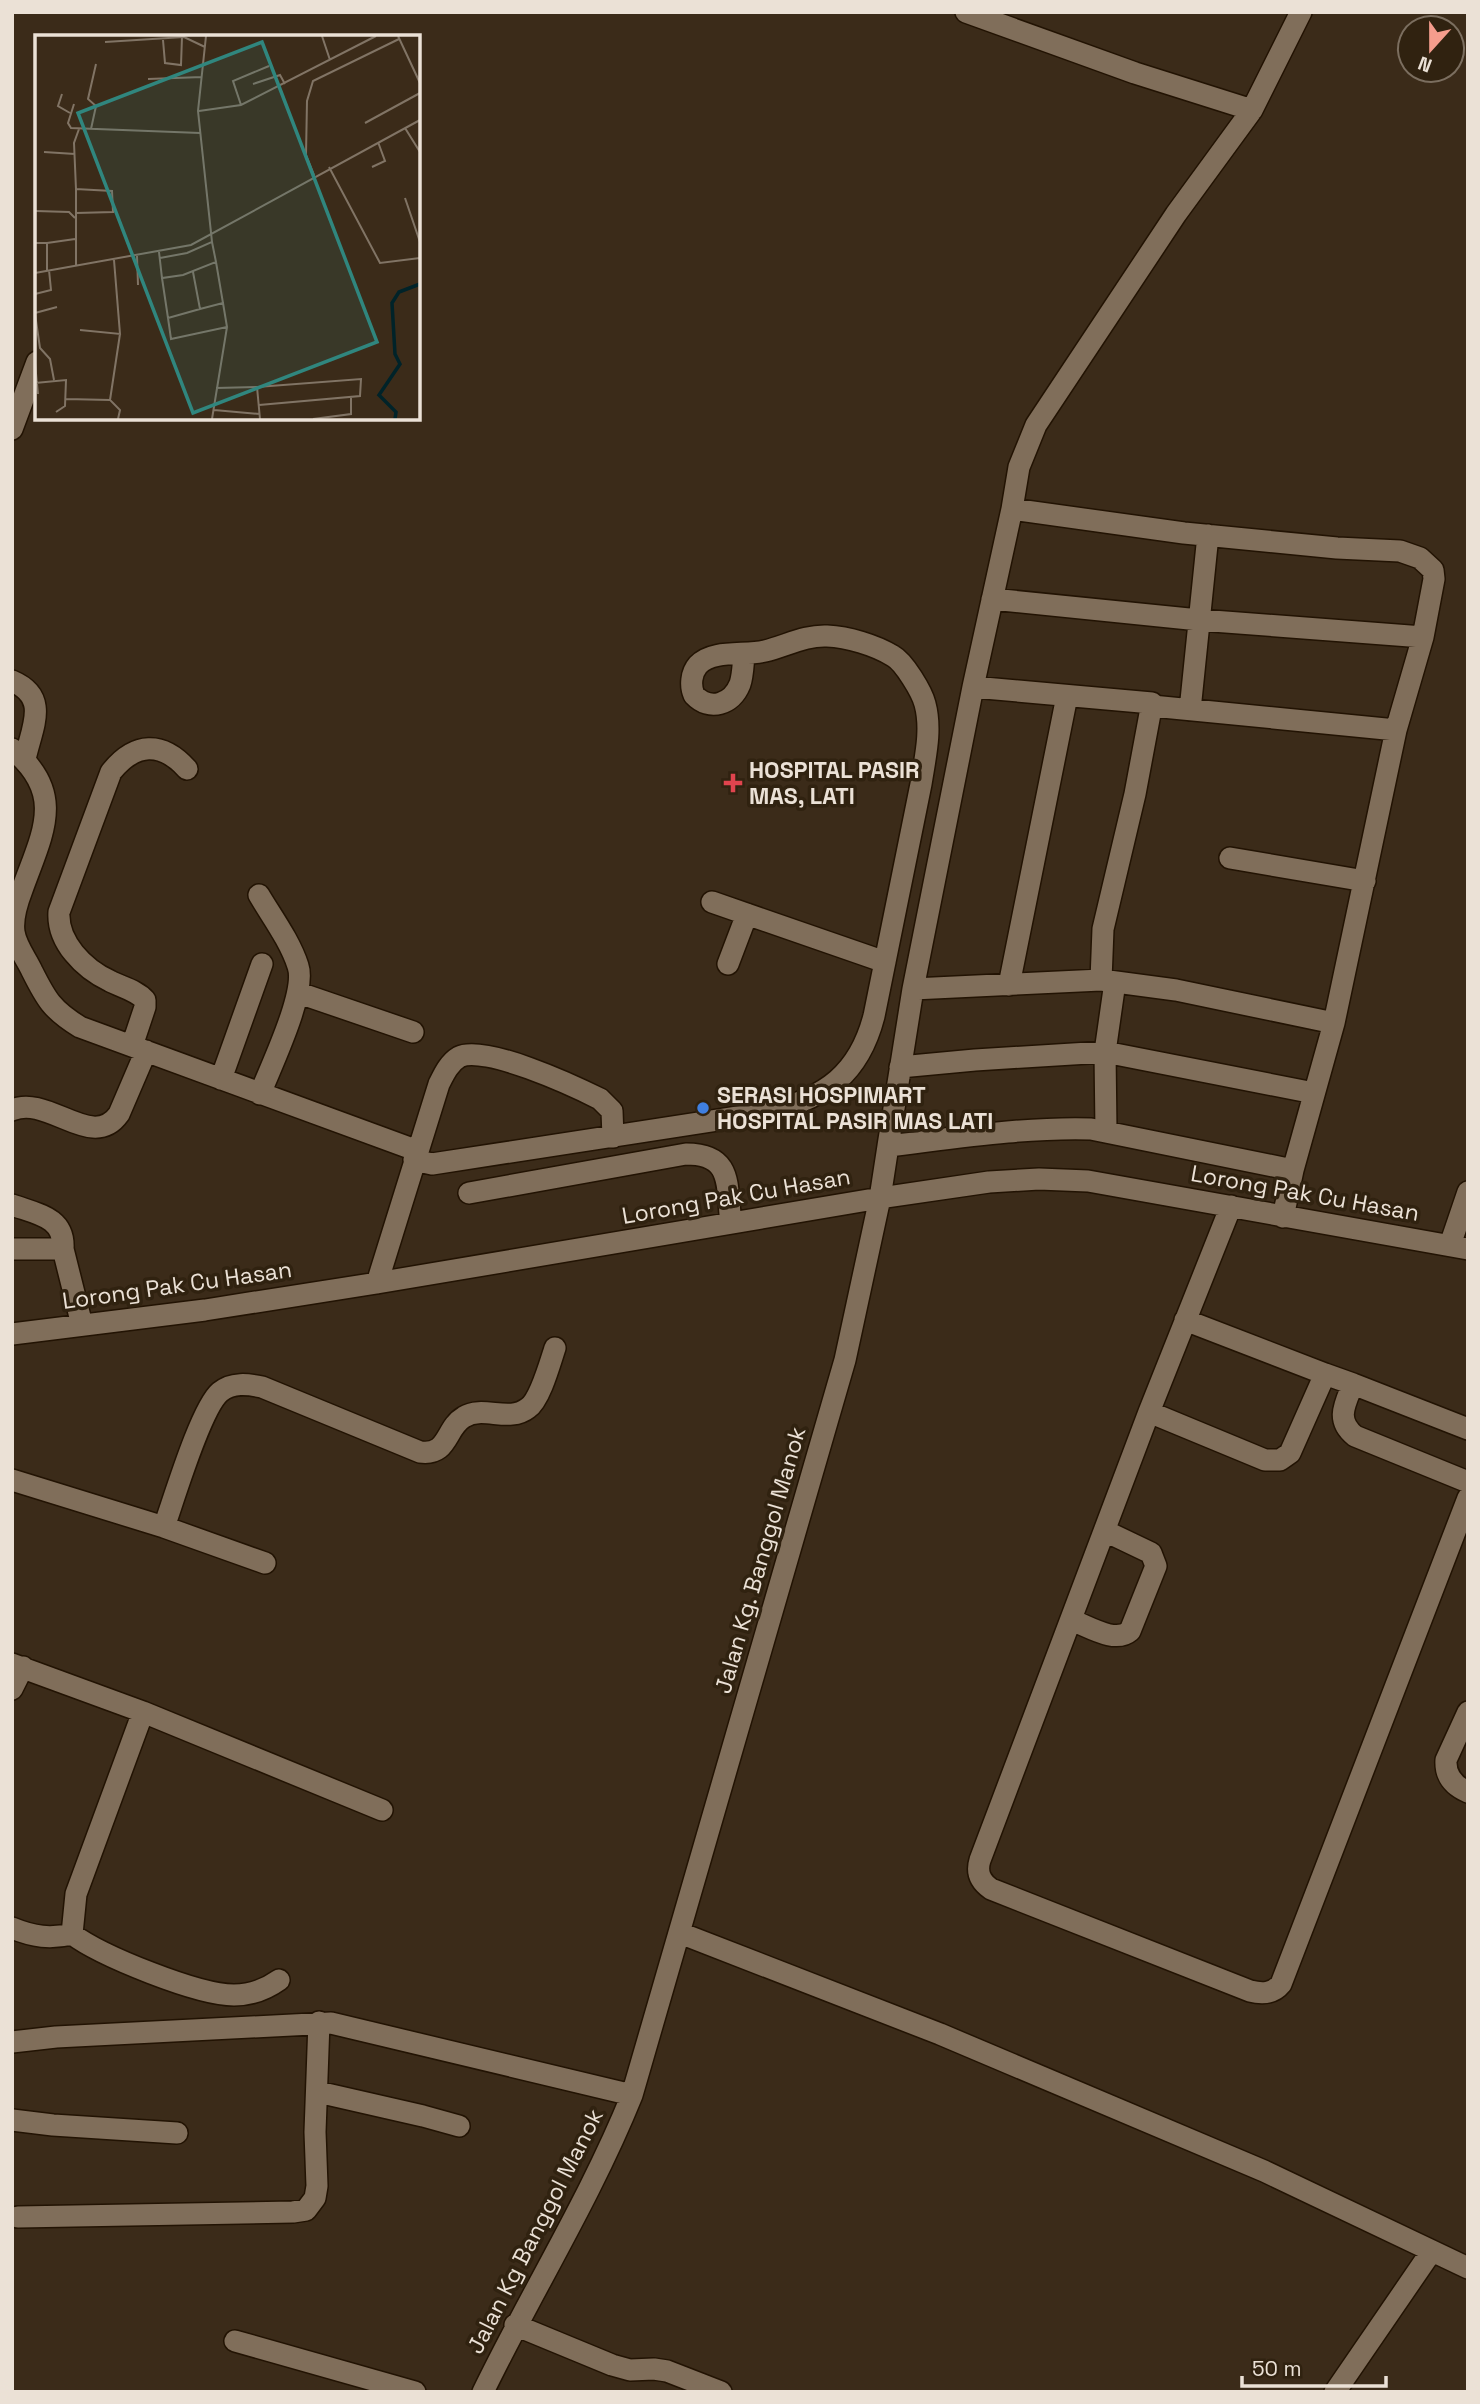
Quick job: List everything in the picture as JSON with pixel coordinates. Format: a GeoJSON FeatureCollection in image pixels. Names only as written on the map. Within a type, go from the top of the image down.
{"type":"FeatureCollection","features":[{"type":"Feature","properties":{"kind":"street"},"geometry":{"type":"LineString","coordinates":[[966,12],[1135,73],[1252,110]]}},
{"type":"Feature","properties":{"kind":"street","name":"Jalan Kg. Banggol Manok"},"geometry":{"type":"LineString","coordinates":[[680,1933],[845,1360],[880,1198],[913,989],[1019,467],[1037,425],[1176,214],[1252,110],[1301,12]]}},
{"type":"Feature","properties":{"kind":"street"},"geometry":{"type":"LineString","coordinates":[[12,429],[35,367]]}},
{"type":"Feature","properties":{"kind":"street"},"geometry":{"type":"LineString","coordinates":[[1012,509],[1208,535],[1337,548],[1400,551],[1420,558],[1433,570],[1434,579],[1423,636],[1396,730],[1334,1023],[1293,1170],[1283,1217]]}},
{"type":"Feature","properties":{"kind":"street"},"geometry":{"type":"LineString","coordinates":[[1190,710],[1208,535]]}},
{"type":"Feature","properties":{"kind":"street"},"geometry":{"type":"LineString","coordinates":[[992,599],[1199,620],[1423,636]]}},
{"type":"Feature","properties":{"kind":"street"},"geometry":{"type":"LineString","coordinates":[[12,681],[28,689],[35,700],[35,715],[18,754],[44,788],[45,814],[43,830],[17,902],[14,931],[17,943],[46,999],[57,1011],[80,1027],[261,1094],[416,1155],[432,1164],[748,1116],[796,1105],[816,1095],[848,1071],[864,1048],[874,1016],[927,749],[925,705],[919,687],[896,657],[850,640],[826,636],[798,640],[744,655]]}},
{"type":"Feature","properties":{"kind":"street"},"geometry":{"type":"LineString","coordinates":[[973,687],[1396,730]]}},
{"type":"Feature","properties":{"kind":"street"},"geometry":{"type":"LineString","coordinates":[[1009,985],[1067,696]]}},
{"type":"Feature","properties":{"kind":"street"},"geometry":{"type":"LineString","coordinates":[[1106,1131],[1108,981],[1104,929],[1152,706]]}},
{"type":"Feature","properties":{"kind":"street"},"geometry":{"type":"LineString","coordinates":[[12,1110],[21,1106],[35,1107],[88,1127],[101,1128],[119,1114],[139,1049],[145,1000],[138,993],[107,980],[83,962],[61,933],[59,912],[111,772],[122,757],[152,748],[163,749],[187,769]]}},
{"type":"Feature","properties":{"kind":"street"},"geometry":{"type":"LineString","coordinates":[[1230,858],[1365,881]]}},
{"type":"Feature","properties":{"kind":"street"},"geometry":{"type":"LineString","coordinates":[[259,895],[299,967],[299,993],[261,1094]]}},
{"type":"Feature","properties":{"kind":"street"},"geometry":{"type":"LineString","coordinates":[[712,902],[885,962]]}},
{"type":"Feature","properties":{"kind":"street"},"geometry":{"type":"LineString","coordinates":[[728,964],[747,914]]}},
{"type":"Feature","properties":{"kind":"street"},"geometry":{"type":"LineString","coordinates":[[221,1079],[262,964]]}},
{"type":"Feature","properties":{"kind":"street"},"geometry":{"type":"LineString","coordinates":[[913,989],[1108,981],[1176,990],[1334,1023]]}},
{"type":"Feature","properties":{"kind":"street"},"geometry":{"type":"LineString","coordinates":[[299,993],[413,1032]]}},
{"type":"Feature","properties":{"kind":"street"},"geometry":{"type":"LineString","coordinates":[[900,1067],[1105,1052],[1314,1093]]}},
{"type":"Feature","properties":{"kind":"street"},"geometry":{"type":"LineString","coordinates":[[377,1283],[439,1084],[446,1071],[460,1057],[470,1054],[495,1056],[600,1099],[612,1111],[613,1137]]}},
{"type":"Feature","properties":{"kind":"street"},"geometry":{"type":"LineString","coordinates":[[888,1146],[1067,1129],[1106,1131],[1293,1170]]}},
{"type":"Feature","properties":{"kind":"street"},"geometry":{"type":"LineString","coordinates":[[469,1193],[686,1154],[702,1155],[712,1158],[722,1167],[732,1223]]}},
{"type":"Feature","properties":{"kind":"street","name":"Lorong Pak Cu Hasan"},"geometry":{"type":"LineString","coordinates":[[12,1334],[205,1310],[989,1182],[1039,1179],[1088,1181],[1459,1247]]}},
{"type":"Feature","properties":{"kind":"street"},"geometry":{"type":"LineString","coordinates":[[1459,1247],[1468,1192]]}},
{"type":"Feature","properties":{"kind":"street"},"geometry":{"type":"LineString","coordinates":[[12,1205],[55,1223],[63,1235],[63,1249],[82,1325]]}},
{"type":"Feature","properties":{"kind":"street"},"geometry":{"type":"LineString","coordinates":[[1231,1206],[1149,1412],[980,1860],[978,1867],[982,1881],[991,1889],[1250,1991],[1268,1993],[1276,1990],[1281,1984],[1468,1498]]}},
{"type":"Feature","properties":{"kind":"street"},"geometry":{"type":"LineString","coordinates":[[12,1249],[63,1249]]}},
{"type":"Feature","properties":{"kind":"street"},"geometry":{"type":"LineString","coordinates":[[1185,1320],[1468,1430]]}},
{"type":"Feature","properties":{"kind":"street"},"geometry":{"type":"LineString","coordinates":[[164,1527],[211,1403],[227,1387],[248,1384],[262,1387],[420,1452],[432,1453],[442,1446],[465,1416],[476,1412],[509,1415],[527,1409],[537,1394],[555,1348]]}},
{"type":"Feature","properties":{"kind":"street"},"geometry":{"type":"LineString","coordinates":[[1149,1412],[1265,1460],[1280,1460],[1290,1453],[1325,1374]]}},
{"type":"Feature","properties":{"kind":"street"},"geometry":{"type":"LineString","coordinates":[[1353,1384],[1342,1415],[1354,1436],[1468,1482]]}},
{"type":"Feature","properties":{"kind":"street"},"geometry":{"type":"LineString","coordinates":[[12,1480],[164,1527],[265,1563]]}},
{"type":"Feature","properties":{"kind":"street"},"geometry":{"type":"LineString","coordinates":[[1071,1620],[1115,1637],[1124,1636],[1130,1631],[1156,1566],[1151,1553],[1105,1531]]}},
{"type":"Feature","properties":{"kind":"street"},"geometry":{"type":"LineString","coordinates":[[12,1689],[18,1666],[143,1712],[383,1810]]}},
{"type":"Feature","properties":{"kind":"street"},"geometry":{"type":"LineString","coordinates":[[72,1934],[76,1894],[143,1712]]}},
{"type":"Feature","properties":{"kind":"street"},"geometry":{"type":"LineString","coordinates":[[1468,1712],[1446,1760],[1446,1768],[1455,1786],[1468,1792]]}},
{"type":"Feature","properties":{"kind":"street"},"geometry":{"type":"LineString","coordinates":[[12,1928],[40,1937],[54,1938],[72,1934],[98,1951],[207,1991],[232,1995],[250,1994],[267,1989],[279,1980]]}},
{"type":"Feature","properties":{"kind":"street"},"geometry":{"type":"LineString","coordinates":[[680,1933],[940,2034],[1164,2128],[1264,2171],[1468,2268]]}},
{"type":"Feature","properties":{"kind":"street","name":"Jalan Kg Banggol Manok"},"geometry":{"type":"LineString","coordinates":[[483,2392],[515,2325],[572,2225],[606,2156],[632,2095],[680,1933]]}},
{"type":"Feature","properties":{"kind":"street"},"geometry":{"type":"LineString","coordinates":[[18,2217],[306,2210],[315,2197],[317,2186],[319,2022]]}},
{"type":"Feature","properties":{"kind":"street"},"geometry":{"type":"LineString","coordinates":[[12,2042],[56,2037],[319,2022],[346,2025],[632,2095]]}},
{"type":"Feature","properties":{"kind":"street"},"geometry":{"type":"LineString","coordinates":[[318,2092],[459,2126]]}},
{"type":"Feature","properties":{"kind":"street"},"geometry":{"type":"LineString","coordinates":[[12,2120],[177,2133]]}},
{"type":"Feature","properties":{"kind":"street"},"geometry":{"type":"LineString","coordinates":[[1335,2392],[1431,2252]]}},
{"type":"Feature","properties":{"kind":"street"},"geometry":{"type":"LineString","coordinates":[[515,2325],[623,2368],[667,2371],[720,2392]]}},
{"type":"Feature","properties":{"kind":"street"},"geometry":{"type":"LineString","coordinates":[[235,2342],[415,2392]]}},
{"type":"Feature","properties":{"kind":"place","name":"HOSPITAL PASIR MAS, LATI"},"geometry":{"type":"Point","coordinates":[733,783]}},
{"type":"Feature","properties":{"kind":"place","name":"SERASI HOSPIMART HOSPITAL PASIR MAS LATI"},"geometry":{"type":"Point","coordinates":[703,1108]}}]}
